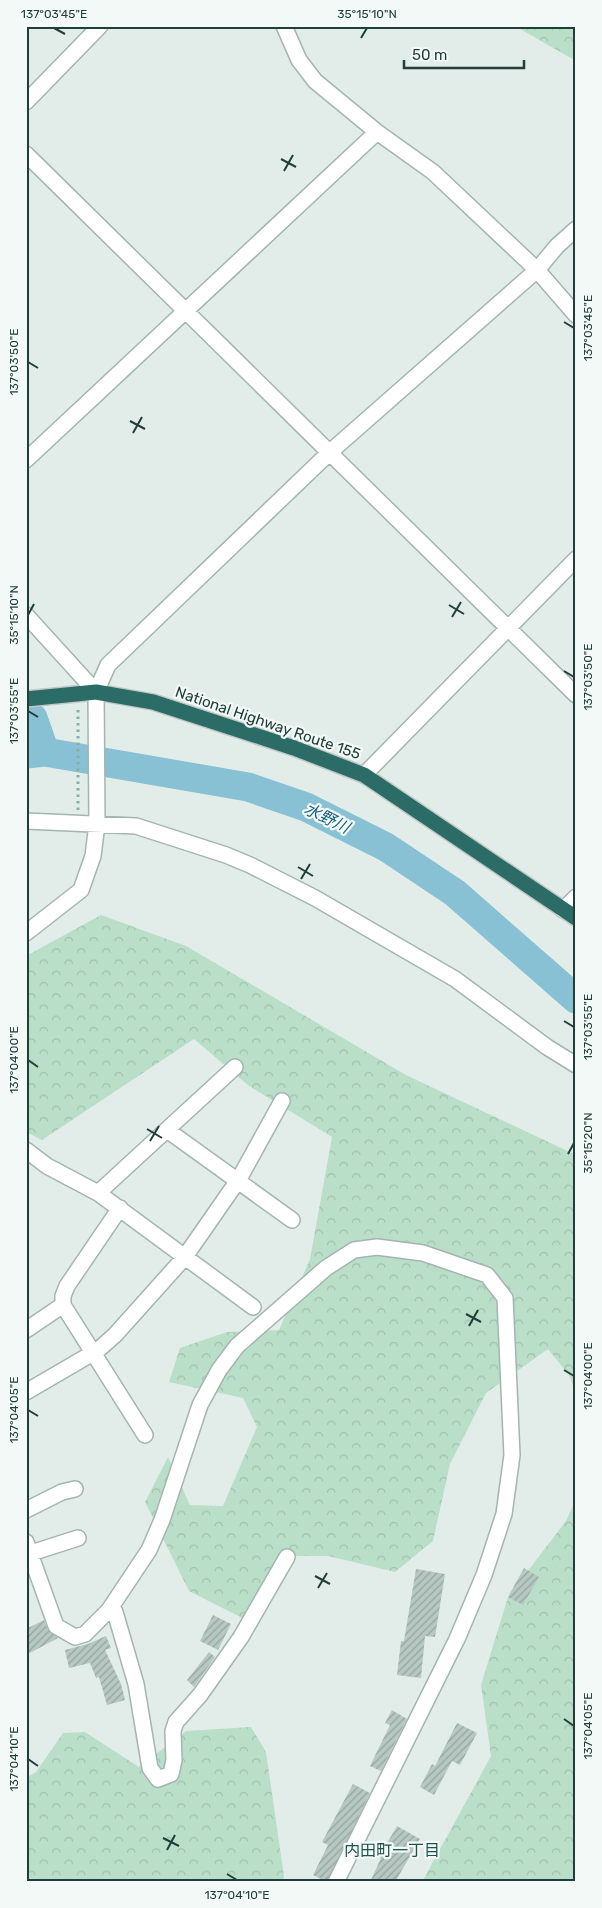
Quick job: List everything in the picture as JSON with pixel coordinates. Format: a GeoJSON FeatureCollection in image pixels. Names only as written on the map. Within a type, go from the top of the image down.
{"type":"FeatureCollection","features":[{"type":"Feature","properties":{"kind":"highway","name":"National Highway Route 155"},"geometry":{"type":"LineString","coordinates":[[26,699],[96,692],[153,702],[294,748],[364,775],[576,918]]}},
{"type":"Feature","properties":{"kind":"street"},"geometry":{"type":"LineString","coordinates":[[26,102],[100,26]]}},
{"type":"Feature","properties":{"kind":"street"},"geometry":{"type":"LineString","coordinates":[[284,26],[299,60],[315,81],[377,132],[434,172],[537,270],[576,315]]}},
{"type":"Feature","properties":{"kind":"street"},"geometry":{"type":"LineString","coordinates":[[26,460],[377,132]]}},
{"type":"Feature","properties":{"kind":"street"},"geometry":{"type":"LineString","coordinates":[[26,154],[576,695]]}},
{"type":"Feature","properties":{"kind":"street"},"geometry":{"type":"LineString","coordinates":[[26,933],[81,890],[93,856],[97,824],[96,692],[108,665],[329,452],[537,270],[557,246],[576,229]]}},
{"type":"Feature","properties":{"kind":"street"},"geometry":{"type":"LineString","coordinates":[[364,775],[507,627],[576,559]]}},
{"type":"Feature","properties":{"kind":"street"},"geometry":{"type":"LineString","coordinates":[[26,615],[96,692]]}},
{"type":"Feature","properties":{"kind":"street"},"geometry":{"type":"LineString","coordinates":[[26,821],[136,826],[226,855],[315,898],[455,978],[547,1047],[576,1065]]}},
{"type":"Feature","properties":{"kind":"street"},"geometry":{"type":"LineString","coordinates":[[563,910],[576,897]]}},
{"type":"Feature","properties":{"kind":"street"},"geometry":{"type":"LineString","coordinates":[[98,1193],[235,1067]]}},
{"type":"Feature","properties":{"kind":"street"},"geometry":{"type":"LineString","coordinates":[[26,1392],[93,1352],[115,1335],[184,1258],[237,1181],[282,1101]]}},
{"type":"Feature","properties":{"kind":"street"},"geometry":{"type":"LineString","coordinates":[[167,1130],[292,1220]]}},
{"type":"Feature","properties":{"kind":"street"},"geometry":{"type":"LineString","coordinates":[[26,1150],[47,1166],[98,1193],[120,1208],[184,1258],[253,1308]]}},
{"type":"Feature","properties":{"kind":"street"},"geometry":{"type":"LineString","coordinates":[[120,1208],[67,1286],[63,1296],[64,1305],[145,1436]]}},
{"type":"Feature","properties":{"kind":"street"},"geometry":{"type":"LineString","coordinates":[[78,1538],[29,1547],[56,1626],[75,1637],[85,1634],[109,1610],[149,1550],[162,1520],[200,1406],[219,1370],[237,1346],[326,1268],[354,1250],[377,1247],[423,1253],[487,1275],[500,1289],[505,1298],[512,1455],[504,1514],[484,1575],[457,1639],[336,1882]]}},
{"type":"Feature","properties":{"kind":"street"},"geometry":{"type":"LineString","coordinates":[[28,1323],[64,1305]]}},
{"type":"Feature","properties":{"kind":"street"},"geometry":{"type":"LineString","coordinates":[[26,1510],[62,1492],[74,1490]]}},
{"type":"Feature","properties":{"kind":"street"},"geometry":{"type":"LineString","coordinates":[[109,1610],[115,1612],[136,1684],[150,1768],[158,1780],[171,1774],[174,1760],[173,1731],[176,1722],[200,1695],[241,1637],[286,1557]]}},
{"type":"Feature","properties":{"kind":"path"},"geometry":{"type":"LineString","coordinates":[[78,708],[78,812]]}},
{"type":"Feature","properties":{"kind":"green space"},"geometry":{"type":"Polygon","coordinates":[[[515,26],[576,26],[576,61],[515,26]]]}},
{"type":"Feature","properties":{"kind":"green space"},"geometry":{"type":"Polygon","coordinates":[[[101,915],[186,946],[406,1075],[576,1155],[576,1394],[569,1375],[548,1349],[486,1393],[450,1464],[433,1541],[395,1572],[328,1556],[290,1556],[256,1625],[189,1591],[145,1502],[168,1457],[190,1505],[223,1506],[257,1427],[243,1398],[169,1382],[180,1348],[227,1332],[279,1330],[310,1259],[332,1137],[249,1086],[194,1039],[42,1140],[26,1132],[26,956],[101,915]]]}},
{"type":"Feature","properties":{"kind":"green space"},"geometry":{"type":"Polygon","coordinates":[[[576,1499],[576,1882],[422,1882],[491,1756],[481,1685],[508,1597],[566,1521],[576,1499]]]}},
{"type":"Feature","properties":{"kind":"green space"},"geometry":{"type":"Polygon","coordinates":[[[251,1727],[266,1752],[284,1876],[283,1882],[26,1882],[26,1778],[36,1772],[63,1733],[85,1732],[139,1767],[186,1731],[251,1727]]]}},
{"type":"Feature","properties":{"kind":"building"},"geometry":{"type":"Polygon","coordinates":[[[524,1568],[539,1577],[523,1605],[508,1597],[524,1568]]]}},
{"type":"Feature","properties":{"kind":"building"},"geometry":{"type":"Polygon","coordinates":[[[416,1569],[445,1574],[435,1637],[425,1636],[421,1678],[397,1675],[401,1641],[404,1641],[416,1569]]]}},
{"type":"Feature","properties":{"kind":"building"},"geometry":{"type":"Polygon","coordinates":[[[213,1615],[231,1624],[218,1650],[200,1641],[213,1615]]]}},
{"type":"Feature","properties":{"kind":"building"},"geometry":{"type":"Polygon","coordinates":[[[44,1620],[48,1630],[58,1638],[26,1655],[26,1629],[44,1620]]]}},
{"type":"Feature","properties":{"kind":"building"},"geometry":{"type":"Polygon","coordinates":[[[106,1636],[111,1648],[105,1650],[121,1684],[125,1700],[107,1705],[99,1677],[96,1678],[90,1663],[69,1668],[65,1650],[88,1644],[106,1636]]]}},
{"type":"Feature","properties":{"kind":"building"},"geometry":{"type":"Polygon","coordinates":[[[209,1652],[215,1657],[194,1687],[187,1680],[209,1652]]]}},
{"type":"Feature","properties":{"kind":"building"},"geometry":{"type":"Polygon","coordinates":[[[392,1710],[407,1719],[381,1771],[370,1766],[390,1725],[385,1723],[392,1710]]]}},
{"type":"Feature","properties":{"kind":"building"},"geometry":{"type":"Polygon","coordinates":[[[457,1723],[477,1733],[460,1765],[452,1761],[434,1795],[420,1787],[432,1764],[435,1766],[457,1723]]]}},
{"type":"Feature","properties":{"kind":"building"},"geometry":{"type":"Polygon","coordinates":[[[353,1784],[370,1793],[327,1882],[313,1875],[328,1845],[322,1842],[353,1784]]]}},
{"type":"Feature","properties":{"kind":"building"},"geometry":{"type":"Polygon","coordinates":[[[397,1826],[420,1839],[395,1882],[370,1882],[381,1858],[379,1857],[397,1826]]]}},
{"type":"Feature","properties":{"kind":"waterway"},"geometry":{"type":"LineString","coordinates":[[33,718],[45,752]]}},
{"type":"Feature","properties":{"kind":"waterway","name":"水野川"},"geometry":{"type":"LineString","coordinates":[[26,754],[45,752],[248,787],[306,807],[386,847],[455,893],[576,999]]}},
{"type":"Feature","properties":{"kind":"district","name":"内田町一丁目"},"geometry":{"type":"Point","coordinates":[392,1850]}}]}
